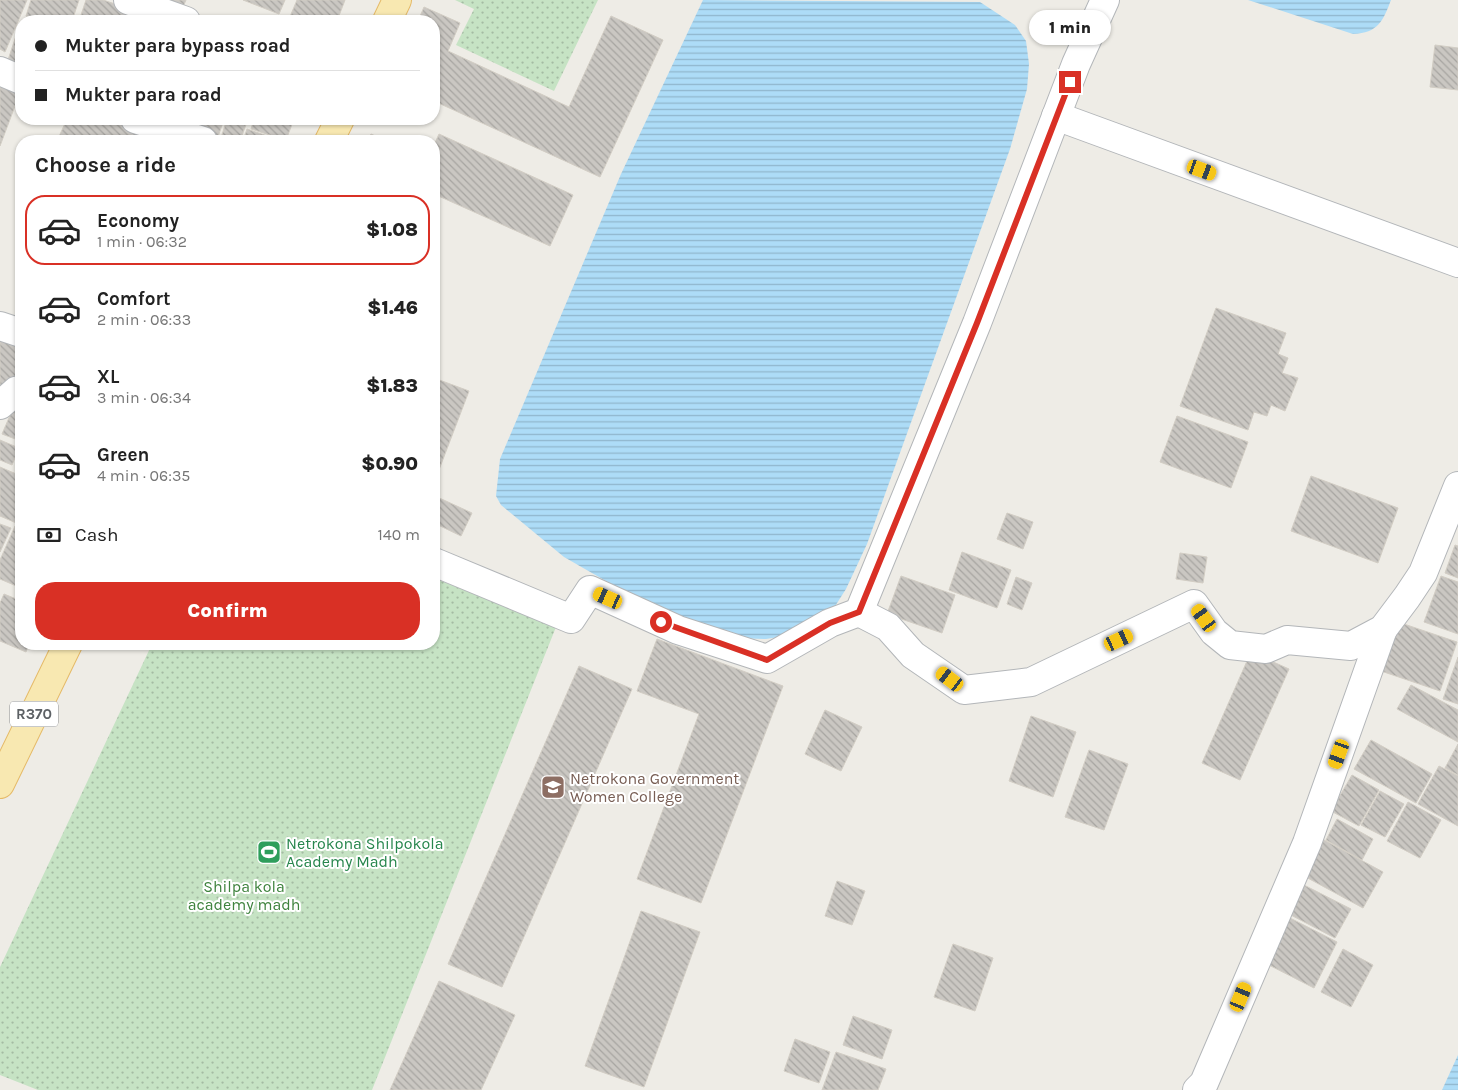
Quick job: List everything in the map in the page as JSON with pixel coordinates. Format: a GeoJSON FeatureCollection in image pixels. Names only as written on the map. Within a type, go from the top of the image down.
{"type":"FeatureCollection","features":[{"type":"Feature","properties":{"kind":"main road"},"geometry":{"type":"LineString","coordinates":[[390,15],[397,0]]}},
{"type":"Feature","properties":{"kind":"main road","name":"R370"},"geometry":{"type":"LineString","coordinates":[[0,784],[65,650]]}},
{"type":"Feature","properties":{"kind":"street"},"geometry":{"type":"LineString","coordinates":[[128,0],[169,15]]}},
{"type":"Feature","properties":{"kind":"street"},"geometry":{"type":"LineString","coordinates":[[440,564],[571,619],[590,590],[678,630],[767,660],[830,623],[859,612],[977,323],[1056,116],[1104,0]]}},
{"type":"Feature","properties":{"kind":"street"},"geometry":{"type":"LineString","coordinates":[[0,71],[15,77]]}},
{"type":"Feature","properties":{"kind":"street"},"geometry":{"type":"LineString","coordinates":[[1056,116],[1458,263]]}},
{"type":"Feature","properties":{"kind":"street"},"geometry":{"type":"LineString","coordinates":[[154,125],[184,135]]}},
{"type":"Feature","properties":{"kind":"street"},"geometry":{"type":"LineString","coordinates":[[0,326],[15,331]]}},
{"type":"Feature","properties":{"kind":"street"},"geometry":{"type":"LineString","coordinates":[[0,405],[15,392]]}},
{"type":"Feature","properties":{"kind":"street"},"geometry":{"type":"LineString","coordinates":[[1197,1090],[1204,1083],[1307,843],[1383,629],[1423,573],[1442,521],[1458,486]]}},
{"type":"Feature","properties":{"kind":"street"},"geometry":{"type":"LineString","coordinates":[[859,612],[888,627],[913,655],[964,690],[1030,682],[1194,604],[1214,632],[1230,645],[1266,649],[1287,640],[1350,646],[1383,629]]}},
{"type":"Feature","properties":{"kind":"green space"},"geometry":{"type":"Polygon","coordinates":[[[455,0],[598,0],[554,91],[456,45],[474,9],[455,0]]]}},
{"type":"Feature","properties":{"kind":"green space","name":"Shilpa kola academy madh"},"geometry":{"type":"Polygon","coordinates":[[[440,580],[556,627],[372,1090],[38,1090],[0,1075],[0,967],[149,650],[440,650],[440,580]]]}},
{"type":"Feature","properties":{"kind":"water"},"geometry":{"type":"Polygon","coordinates":[[[703,0],[980,2],[1015,25],[1026,41],[1029,64],[1027,89],[1010,149],[867,544],[846,589],[832,611],[798,634],[766,639],[734,638],[667,616],[564,557],[501,505],[496,496],[500,459],[621,174],[703,0]]]}},
{"type":"Feature","properties":{"kind":"water"},"geometry":{"type":"Polygon","coordinates":[[[1248,0],[1391,0],[1382,20],[1374,28],[1353,34],[1248,0]]]}},
{"type":"Feature","properties":{"kind":"water"},"geometry":{"type":"Polygon","coordinates":[[[1458,1055],[1458,1090],[1442,1090],[1458,1055]]]}},
{"type":"Feature","properties":{"kind":"building"},"geometry":{"type":"Polygon","coordinates":[[[0,0],[27,0],[21,15],[15,15],[15,28],[5,52],[0,49],[0,0]]]}},
{"type":"Feature","properties":{"kind":"building"},"geometry":{"type":"Polygon","coordinates":[[[31,0],[79,0],[74,15],[26,15],[31,0]]]}},
{"type":"Feature","properties":{"kind":"building"},"geometry":{"type":"Polygon","coordinates":[[[86,0],[103,0],[149,15],[81,15],[86,0]]]}},
{"type":"Feature","properties":{"kind":"building"},"geometry":{"type":"Polygon","coordinates":[[[166,0],[186,0],[183,7],[166,0]]]}},
{"type":"Feature","properties":{"kind":"building"},"geometry":{"type":"Polygon","coordinates":[[[243,0],[285,0],[279,14],[243,0]]]}},
{"type":"Feature","properties":{"kind":"building"},"geometry":{"type":"Polygon","coordinates":[[[297,0],[345,0],[339,15],[291,15],[297,0]]]}},
{"type":"Feature","properties":{"kind":"building"},"geometry":{"type":"Polygon","coordinates":[[[424,7],[460,23],[448,51],[569,107],[611,16],[663,40],[600,177],[440,104],[440,15],[421,15],[424,7]]]}},
{"type":"Feature","properties":{"kind":"building"},"geometry":{"type":"Polygon","coordinates":[[[15,39],[15,73],[5,69],[15,39]]]}},
{"type":"Feature","properties":{"kind":"building"},"geometry":{"type":"Polygon","coordinates":[[[1435,45],[1458,48],[1458,90],[1430,87],[1435,45]]]}},
{"type":"Feature","properties":{"kind":"building"},"geometry":{"type":"Polygon","coordinates":[[[0,81],[15,87],[15,106],[0,146],[0,81]]]}},
{"type":"Feature","properties":{"kind":"building"},"geometry":{"type":"Polygon","coordinates":[[[64,125],[121,125],[152,135],[60,135],[64,125]]]}},
{"type":"Feature","properties":{"kind":"building"},"geometry":{"type":"Polygon","coordinates":[[[180,125],[191,125],[190,130],[180,125]]]}},
{"type":"Feature","properties":{"kind":"building"},"geometry":{"type":"Polygon","coordinates":[[[194,125],[222,125],[219,135],[201,135],[192,132],[194,125]]]}},
{"type":"Feature","properties":{"kind":"building"},"geometry":{"type":"Polygon","coordinates":[[[225,125],[246,125],[242,135],[222,135],[225,125]]]}},
{"type":"Feature","properties":{"kind":"building"},"geometry":{"type":"Polygon","coordinates":[[[252,125],[292,125],[288,135],[270,135],[251,129],[252,125]]]}},
{"type":"Feature","properties":{"kind":"building"},"geometry":{"type":"Polygon","coordinates":[[[247,129],[264,135],[245,135],[247,129]]]}},
{"type":"Feature","properties":{"kind":"building"},"geometry":{"type":"Polygon","coordinates":[[[439,135],[573,195],[550,246],[440,197],[439,135]]]}},
{"type":"Feature","properties":{"kind":"building"},"geometry":{"type":"Polygon","coordinates":[[[1216,308],[1286,333],[1278,354],[1288,358],[1282,373],[1298,378],[1285,411],[1271,405],[1267,416],[1254,412],[1248,430],[1180,406],[1216,308]]]}},
{"type":"Feature","properties":{"kind":"building"},"geometry":{"type":"Polygon","coordinates":[[[0,338],[15,342],[15,383],[6,381],[2,397],[0,397],[0,338]]]}},
{"type":"Feature","properties":{"kind":"building"},"geometry":{"type":"Polygon","coordinates":[[[440,380],[469,391],[440,467],[440,380]]]}},
{"type":"Feature","properties":{"kind":"building"},"geometry":{"type":"Polygon","coordinates":[[[15,404],[15,439],[2,434],[15,404]]]}},
{"type":"Feature","properties":{"kind":"building"},"geometry":{"type":"Polygon","coordinates":[[[1177,416],[1248,442],[1231,488],[1160,462],[1177,416]]]}},
{"type":"Feature","properties":{"kind":"building"},"geometry":{"type":"Polygon","coordinates":[[[0,440],[15,446],[15,458],[12,465],[0,460],[0,440]]]}},
{"type":"Feature","properties":{"kind":"building"},"geometry":{"type":"Polygon","coordinates":[[[0,467],[15,473],[15,522],[0,516],[0,467]]]}},
{"type":"Feature","properties":{"kind":"building"},"geometry":{"type":"Polygon","coordinates":[[[1311,476],[1398,508],[1378,563],[1291,531],[1311,476]]]}},
{"type":"Feature","properties":{"kind":"building"},"geometry":{"type":"Polygon","coordinates":[[[440,498],[472,513],[461,536],[440,526],[440,498]]]}},
{"type":"Feature","properties":{"kind":"building"},"geometry":{"type":"Polygon","coordinates":[[[1007,513],[1033,522],[1023,549],[997,539],[1007,513]]]}},
{"type":"Feature","properties":{"kind":"building"},"geometry":{"type":"Polygon","coordinates":[[[0,524],[11,528],[0,552],[0,524]]]}},
{"type":"Feature","properties":{"kind":"building"},"geometry":{"type":"Polygon","coordinates":[[[15,526],[15,585],[0,579],[0,560],[15,526]]]}},
{"type":"Feature","properties":{"kind":"building"},"geometry":{"type":"Polygon","coordinates":[[[1455,545],[1458,546],[1458,578],[1445,573],[1455,545]]]}},
{"type":"Feature","properties":{"kind":"building"},"geometry":{"type":"Polygon","coordinates":[[[962,552],[1011,570],[997,608],[949,590],[962,552]]]}},
{"type":"Feature","properties":{"kind":"building"},"geometry":{"type":"Polygon","coordinates":[[[1180,553],[1207,557],[1203,583],[1176,579],[1180,553]]]}},
{"type":"Feature","properties":{"kind":"building"},"geometry":{"type":"Polygon","coordinates":[[[901,576],[955,595],[942,633],[887,614],[901,576]]]}},
{"type":"Feature","properties":{"kind":"building"},"geometry":{"type":"Polygon","coordinates":[[[1441,576],[1458,582],[1458,634],[1424,622],[1441,576]]]}},
{"type":"Feature","properties":{"kind":"building"},"geometry":{"type":"Polygon","coordinates":[[[1016,577],[1032,583],[1022,610],[1007,604],[1016,577]]]}},
{"type":"Feature","properties":{"kind":"building"},"geometry":{"type":"Polygon","coordinates":[[[4,594],[15,599],[15,647],[0,641],[0,603],[4,594]]]}},
{"type":"Feature","properties":{"kind":"building"},"geometry":{"type":"Polygon","coordinates":[[[1398,622],[1457,642],[1440,691],[1381,671],[1398,622]]]}},
{"type":"Feature","properties":{"kind":"building"},"geometry":{"type":"Polygon","coordinates":[[[657,639],[783,686],[701,903],[637,879],[699,714],[637,691],[657,639]]]}},
{"type":"Feature","properties":{"kind":"building"},"geometry":{"type":"Polygon","coordinates":[[[1251,652],[1289,669],[1240,780],[1202,763],[1251,652]]]}},
{"type":"Feature","properties":{"kind":"building"},"geometry":{"type":"Polygon","coordinates":[[[1458,657],[1458,704],[1443,699],[1458,657]]]}},
{"type":"Feature","properties":{"kind":"building"},"geometry":{"type":"Polygon","coordinates":[[[579,666],[632,689],[502,987],[448,964],[579,666]]]}},
{"type":"Feature","properties":{"kind":"building"},"geometry":{"type":"Polygon","coordinates":[[[1411,685],[1458,710],[1458,742],[1397,709],[1411,685]]]}},
{"type":"Feature","properties":{"kind":"building"},"geometry":{"type":"Polygon","coordinates":[[[825,710],[862,727],[841,771],[805,754],[825,710]]]}},
{"type":"Feature","properties":{"kind":"building"},"geometry":{"type":"Polygon","coordinates":[[[1031,716],[1076,732],[1053,797],[1009,781],[1031,716]]]}},
{"type":"Feature","properties":{"kind":"building"},"geometry":{"type":"Polygon","coordinates":[[[1371,740],[1432,774],[1416,803],[1354,769],[1371,740]]]}},
{"type":"Feature","properties":{"kind":"building"},"geometry":{"type":"Polygon","coordinates":[[[1458,744],[1458,775],[1445,768],[1458,744]]]}},
{"type":"Feature","properties":{"kind":"building"},"geometry":{"type":"Polygon","coordinates":[[[1089,750],[1128,764],[1104,830],[1065,817],[1089,750]]]}},
{"type":"Feature","properties":{"kind":"building"},"geometry":{"type":"Polygon","coordinates":[[[1439,766],[1458,776],[1458,826],[1418,804],[1439,766]]]}},
{"type":"Feature","properties":{"kind":"building"},"geometry":{"type":"Polygon","coordinates":[[[1352,775],[1379,790],[1359,826],[1331,811],[1352,775]]]}},
{"type":"Feature","properties":{"kind":"building"},"geometry":{"type":"Polygon","coordinates":[[[1380,791],[1404,804],[1385,837],[1361,825],[1380,791]]]}},
{"type":"Feature","properties":{"kind":"building"},"geometry":{"type":"Polygon","coordinates":[[[1408,802],[1441,820],[1420,858],[1387,841],[1408,802]]]}},
{"type":"Feature","properties":{"kind":"building"},"geometry":{"type":"Polygon","coordinates":[[[1337,819],[1373,839],[1362,860],[1326,840],[1337,819]]]}},
{"type":"Feature","properties":{"kind":"building"},"geometry":{"type":"Polygon","coordinates":[[[1324,840],[1383,872],[1363,908],[1304,876],[1324,840]]]}},
{"type":"Feature","properties":{"kind":"building"},"geometry":{"type":"Polygon","coordinates":[[[837,881],[865,891],[852,925],[825,916],[837,881]]]}},
{"type":"Feature","properties":{"kind":"building"},"geometry":{"type":"Polygon","coordinates":[[[1302,884],[1351,909],[1335,938],[1287,913],[1302,884]]]}},
{"type":"Feature","properties":{"kind":"building"},"geometry":{"type":"Polygon","coordinates":[[[641,911],[700,932],[644,1087],[585,1066],[641,911]]]}},
{"type":"Feature","properties":{"kind":"building"},"geometry":{"type":"Polygon","coordinates":[[[1288,917],[1337,942],[1314,988],[1265,963],[1288,917]]]}},
{"type":"Feature","properties":{"kind":"building"},"geometry":{"type":"Polygon","coordinates":[[[953,944],[993,958],[975,1011],[934,997],[953,944]]]}},
{"type":"Feature","properties":{"kind":"building"},"geometry":{"type":"Polygon","coordinates":[[[1343,949],[1373,965],[1351,1007],[1321,992],[1343,949]]]}},
{"type":"Feature","properties":{"kind":"building"},"geometry":{"type":"Polygon","coordinates":[[[439,981],[515,1015],[481,1090],[390,1090],[439,981]]]}},
{"type":"Feature","properties":{"kind":"building"},"geometry":{"type":"Polygon","coordinates":[[[853,1016],[892,1030],[882,1059],[843,1045],[853,1016]]]}},
{"type":"Feature","properties":{"kind":"building"},"geometry":{"type":"Polygon","coordinates":[[[795,1039],[830,1052],[819,1083],[784,1071],[795,1039]]]}},
{"type":"Feature","properties":{"kind":"building"},"geometry":{"type":"Polygon","coordinates":[[[836,1052],[886,1069],[878,1090],[822,1090],[836,1052]]]}},
{"type":"Feature","properties":{"kind":"place","name":"Netrokona Government Women College"},"geometry":{"type":"Point","coordinates":[553,787]}},
{"type":"Feature","properties":{"kind":"place","name":"Netrokona Shilpokola Academy Madh"},"geometry":{"type":"Point","coordinates":[269,852]}},
{"type":"Feature","properties":{"kind":"route"},"geometry":{"type":"LineString","coordinates":[[661,622],[678,630],[767,660],[830,623],[859,612],[977,323],[1070,82]]}}]}
